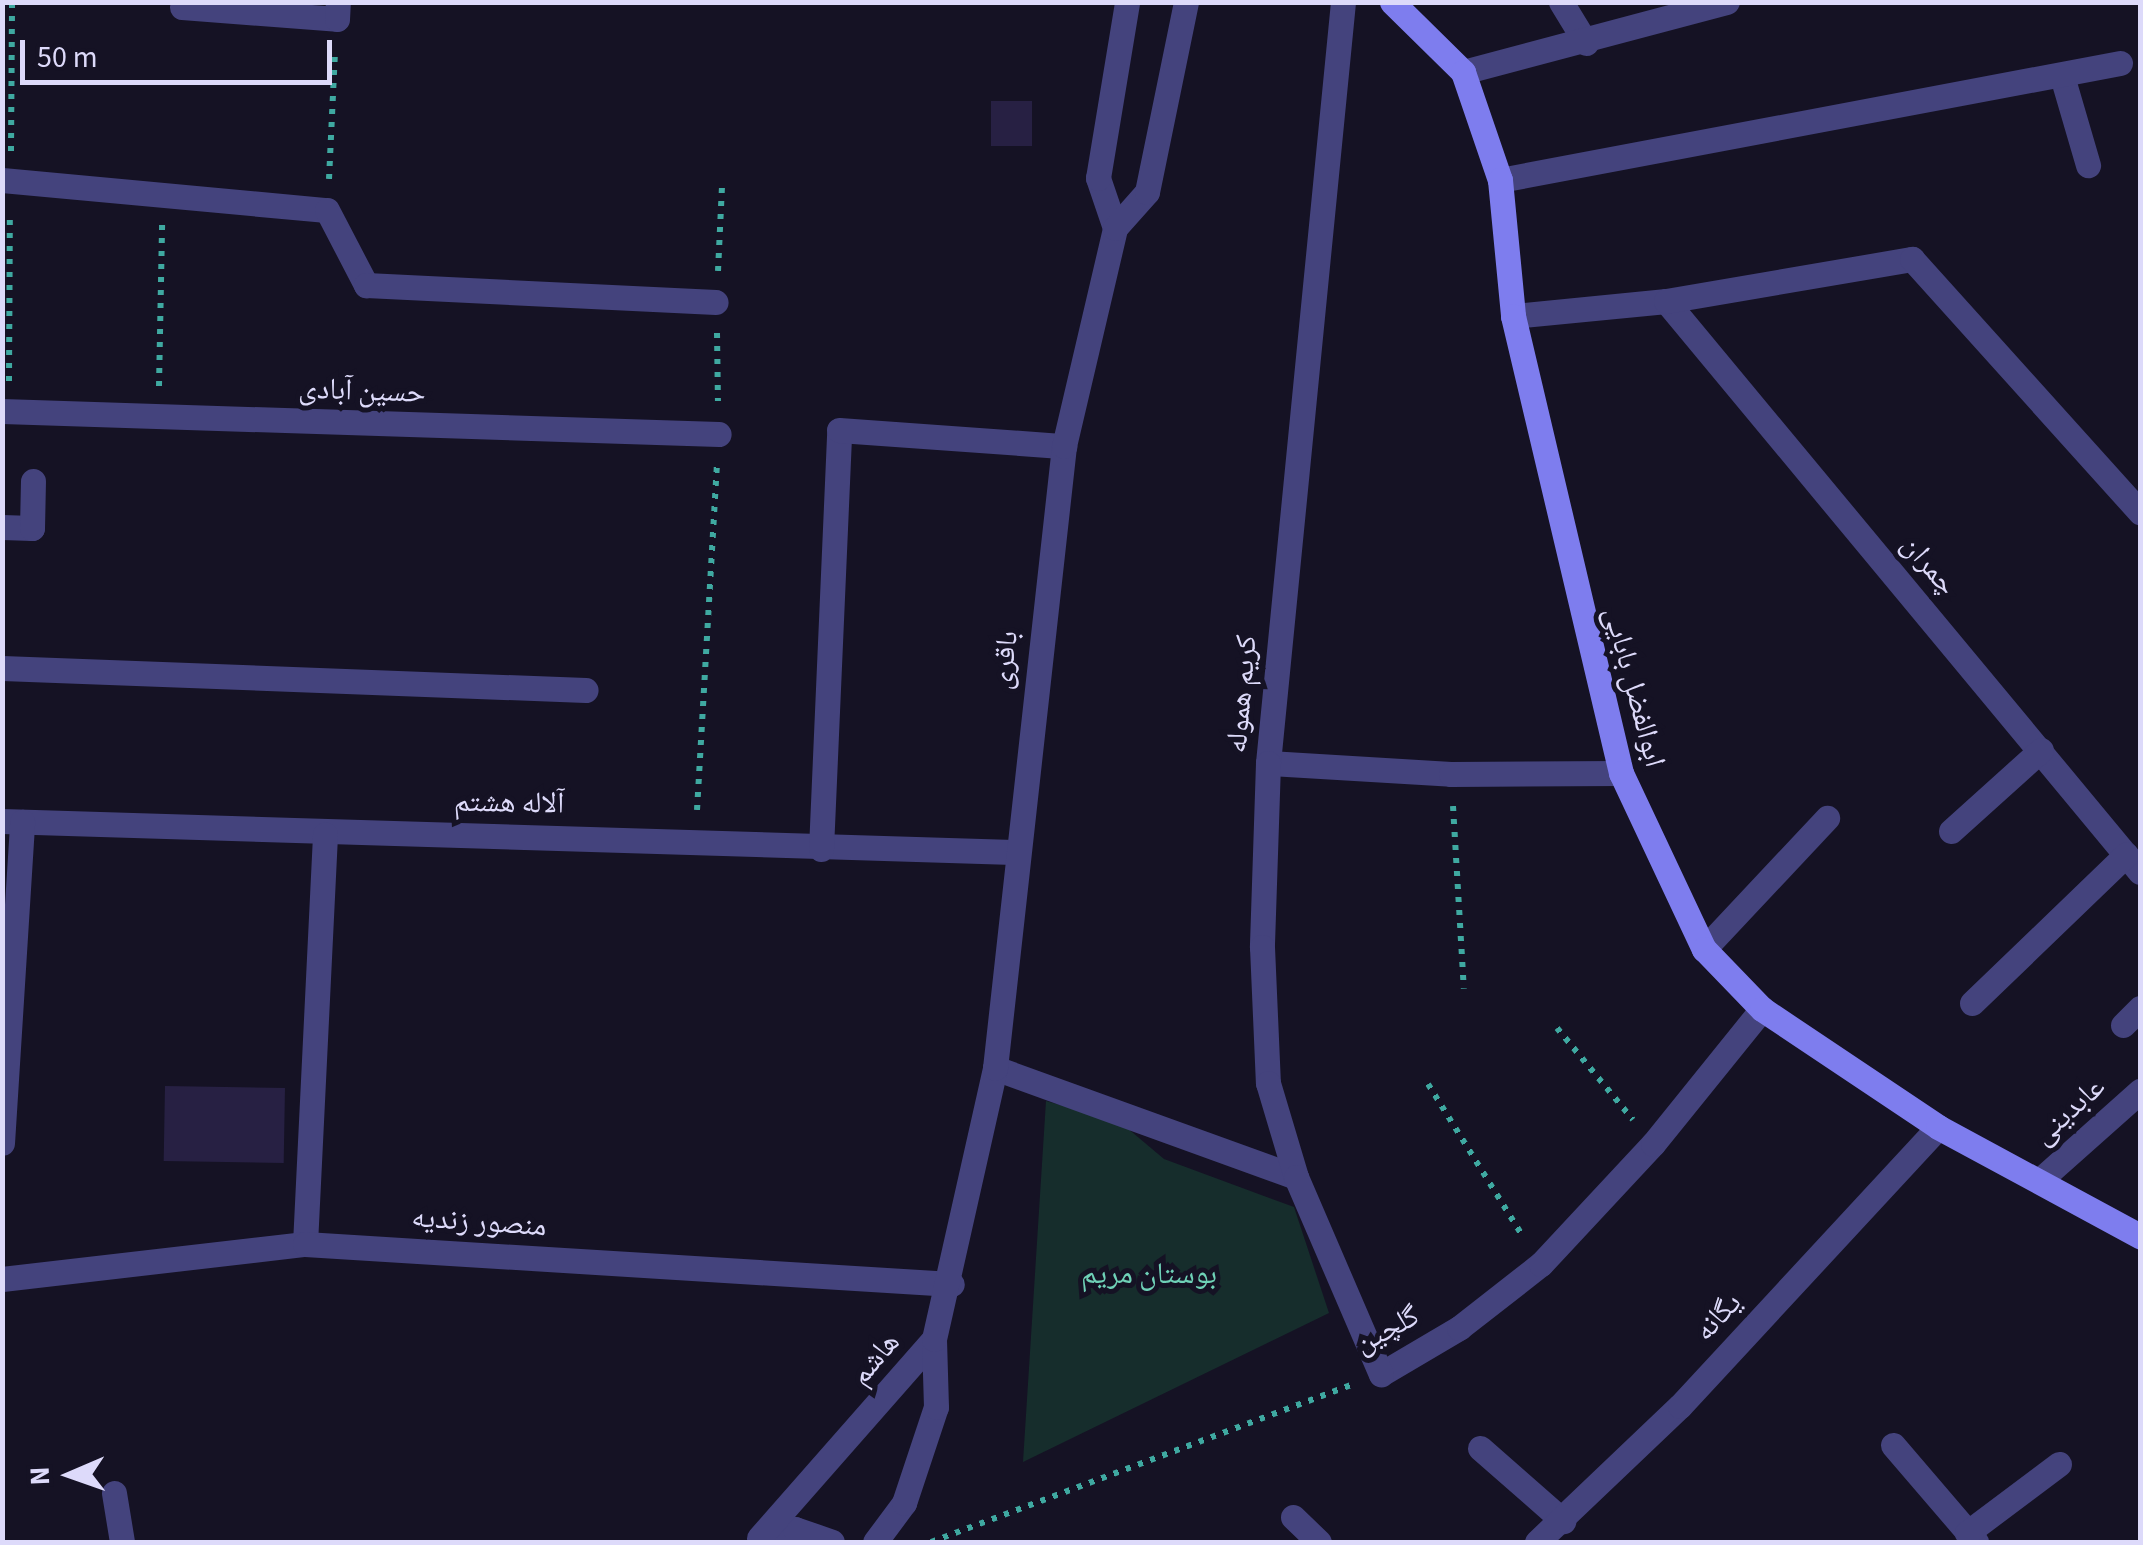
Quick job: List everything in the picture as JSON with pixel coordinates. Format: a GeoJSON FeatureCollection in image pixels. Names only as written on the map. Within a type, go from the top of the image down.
{"type":"FeatureCollection","features":[{"type":"Feature","properties":{"kind":"main road","name":"ابوالفضل بابایی"},"geometry":{"type":"LineString","coordinates":[[1392,2],[1463,72],[1500,180],[1513,316],[1621,773],[1704,949],[1762,1010],[1938,1127],[2140,1236]]}},
{"type":"Feature","properties":{"kind":"street"},"geometry":{"type":"LineString","coordinates":[[1115,228],[1098,178],[1126,2]]}},
{"type":"Feature","properties":{"kind":"street","name":"باقری"},"geometry":{"type":"LineString","coordinates":[[934,1339],[952,1284],[995,1068],[1014,852],[1064,446],[1115,228],[1147,192],[1186,2]]}},
{"type":"Feature","properties":{"kind":"street","name":"کریم هموله"},"geometry":{"type":"LineString","coordinates":[[1343,2],[1268,763],[1262,947],[1268,1083],[1296,1177],[1381,1374]]}},
{"type":"Feature","properties":{"kind":"street"},"geometry":{"type":"LineString","coordinates":[[1561,2],[1586,43]]}},
{"type":"Feature","properties":{"kind":"street"},"geometry":{"type":"LineString","coordinates":[[1463,72],[1586,43],[1728,2]]}},
{"type":"Feature","properties":{"kind":"street"},"geometry":{"type":"LineString","coordinates":[[182,7],[338,10]]}},
{"type":"Feature","properties":{"kind":"street"},"geometry":{"type":"LineString","coordinates":[[1500,180],[2120,63]]}},
{"type":"Feature","properties":{"kind":"street"},"geometry":{"type":"LineString","coordinates":[[2062,76],[2088,164]]}},
{"type":"Feature","properties":{"kind":"street"},"geometry":{"type":"LineString","coordinates":[[7,181],[327,210],[366,286],[716,302]]}},
{"type":"Feature","properties":{"kind":"street"},"geometry":{"type":"LineString","coordinates":[[1513,316],[1666,301],[1912,259],[2140,512]]}},
{"type":"Feature","properties":{"kind":"street","name":"چمران"},"geometry":{"type":"LineString","coordinates":[[1666,301],[2134,864]]}},
{"type":"Feature","properties":{"kind":"street","name":"حسین آبادی"},"geometry":{"type":"LineString","coordinates":[[6,411],[719,434]]}},
{"type":"Feature","properties":{"kind":"street"},"geometry":{"type":"LineString","coordinates":[[821,849],[839,430],[1064,446]]}},
{"type":"Feature","properties":{"kind":"street"},"geometry":{"type":"LineString","coordinates":[[2,527],[32,528],[33,481]]}},
{"type":"Feature","properties":{"kind":"street"},"geometry":{"type":"LineString","coordinates":[[2,668],[586,690]]}},
{"type":"Feature","properties":{"kind":"street"},"geometry":{"type":"LineString","coordinates":[[1951,831],[2042,750]]}},
{"type":"Feature","properties":{"kind":"street"},"geometry":{"type":"LineString","coordinates":[[1268,763],[1451,774],[1621,773]]}},
{"type":"Feature","properties":{"kind":"street"},"geometry":{"type":"LineString","coordinates":[[1704,949],[1828,818]]}},
{"type":"Feature","properties":{"kind":"street"},"geometry":{"type":"LineString","coordinates":[[2,1143],[12,822]]}},
{"type":"Feature","properties":{"kind":"street","name":"آلاله هشتم"},"geometry":{"type":"LineString","coordinates":[[12,822],[325,834],[696,837],[821,849],[1014,852]]}},
{"type":"Feature","properties":{"kind":"street"},"geometry":{"type":"LineString","coordinates":[[304,1244],[325,834]]}},
{"type":"Feature","properties":{"kind":"street"},"geometry":{"type":"LineString","coordinates":[[1972,1003],[2134,864]]}},
{"type":"Feature","properties":{"kind":"street","name":"گلچین"},"geometry":{"type":"LineString","coordinates":[[1381,1374],[1459,1328],[1540,1264],[1653,1144],[1762,1010]]}},
{"type":"Feature","properties":{"kind":"street"},"geometry":{"type":"LineString","coordinates":[[995,1068],[1296,1177]]}},
{"type":"Feature","properties":{"kind":"street","name":"عابدینی"},"geometry":{"type":"LineString","coordinates":[[2040,1180],[2140,1090]]}},
{"type":"Feature","properties":{"kind":"street","name":"یگانه"},"geometry":{"type":"LineString","coordinates":[[1537,1542],[1680,1406],[1938,1127]]}},
{"type":"Feature","properties":{"kind":"street","name":"منصور زندیه"},"geometry":{"type":"LineString","coordinates":[[2,1278],[304,1244],[952,1284]]}},
{"type":"Feature","properties":{"kind":"street","name":"هاشم"},"geometry":{"type":"LineString","coordinates":[[757,1540],[934,1339]]}},
{"type":"Feature","properties":{"kind":"street","name":"هاشم"},"geometry":{"type":"LineString","coordinates":[[874,1542],[904,1503],[936,1407],[934,1339]]}},
{"type":"Feature","properties":{"kind":"street"},"geometry":{"type":"LineString","coordinates":[[1892,1446],[1971,1538],[2060,1464]]}},
{"type":"Feature","properties":{"kind":"street"},"geometry":{"type":"LineString","coordinates":[[1480,1448],[1563,1521]]}},
{"type":"Feature","properties":{"kind":"street"},"geometry":{"type":"LineString","coordinates":[[114,1493],[122,1542]]}},
{"type":"Feature","properties":{"kind":"street"},"geometry":{"type":"LineString","coordinates":[[1294,1518],[1319,1542]]}},
{"type":"Feature","properties":{"kind":"street"},"geometry":{"type":"LineString","coordinates":[[757,1540],[795,1528],[832,1542]]}},
{"type":"Feature","properties":{"kind":"path"},"geometry":{"type":"LineString","coordinates":[[6,411],[12,2]]}},
{"type":"Feature","properties":{"kind":"path"},"geometry":{"type":"LineString","coordinates":[[327,210],[338,10]]}},
{"type":"Feature","properties":{"kind":"path"},"geometry":{"type":"LineString","coordinates":[[696,837],[719,434],[716,302],[722,187]]}},
{"type":"Feature","properties":{"kind":"path"},"geometry":{"type":"LineString","coordinates":[[158,418],[162,194]]}},
{"type":"Feature","properties":{"kind":"path"},"geometry":{"type":"LineString","coordinates":[[1451,774],[1464,988]]}},
{"type":"Feature","properties":{"kind":"path"},"geometry":{"type":"LineString","coordinates":[[1557,1028],[1653,1144]]}},
{"type":"Feature","properties":{"kind":"path"},"geometry":{"type":"LineString","coordinates":[[1428,1084],[1540,1264]]}},
{"type":"Feature","properties":{"kind":"path","name":"گلچین"},"geometry":{"type":"LineString","coordinates":[[931,1542],[1381,1374]]}},
{"type":"Feature","properties":{"kind":"green space","name":"بوستان مریم"},"geometry":{"type":"Polygon","coordinates":[[[1046,1101],[1120,1122],[1164,1159],[1294,1207],[1329,1313],[1023,1462],[1046,1101]]]}},
{"type":"Feature","properties":{"kind":"building"},"geometry":{"type":"Polygon","coordinates":[[[991,101],[1032,101],[1032,146],[991,146],[991,101]]]}},
{"type":"Feature","properties":{"kind":"building"},"geometry":{"type":"Polygon","coordinates":[[[165,1086],[285,1088],[284,1163],[164,1161],[165,1086]]]}}]}
